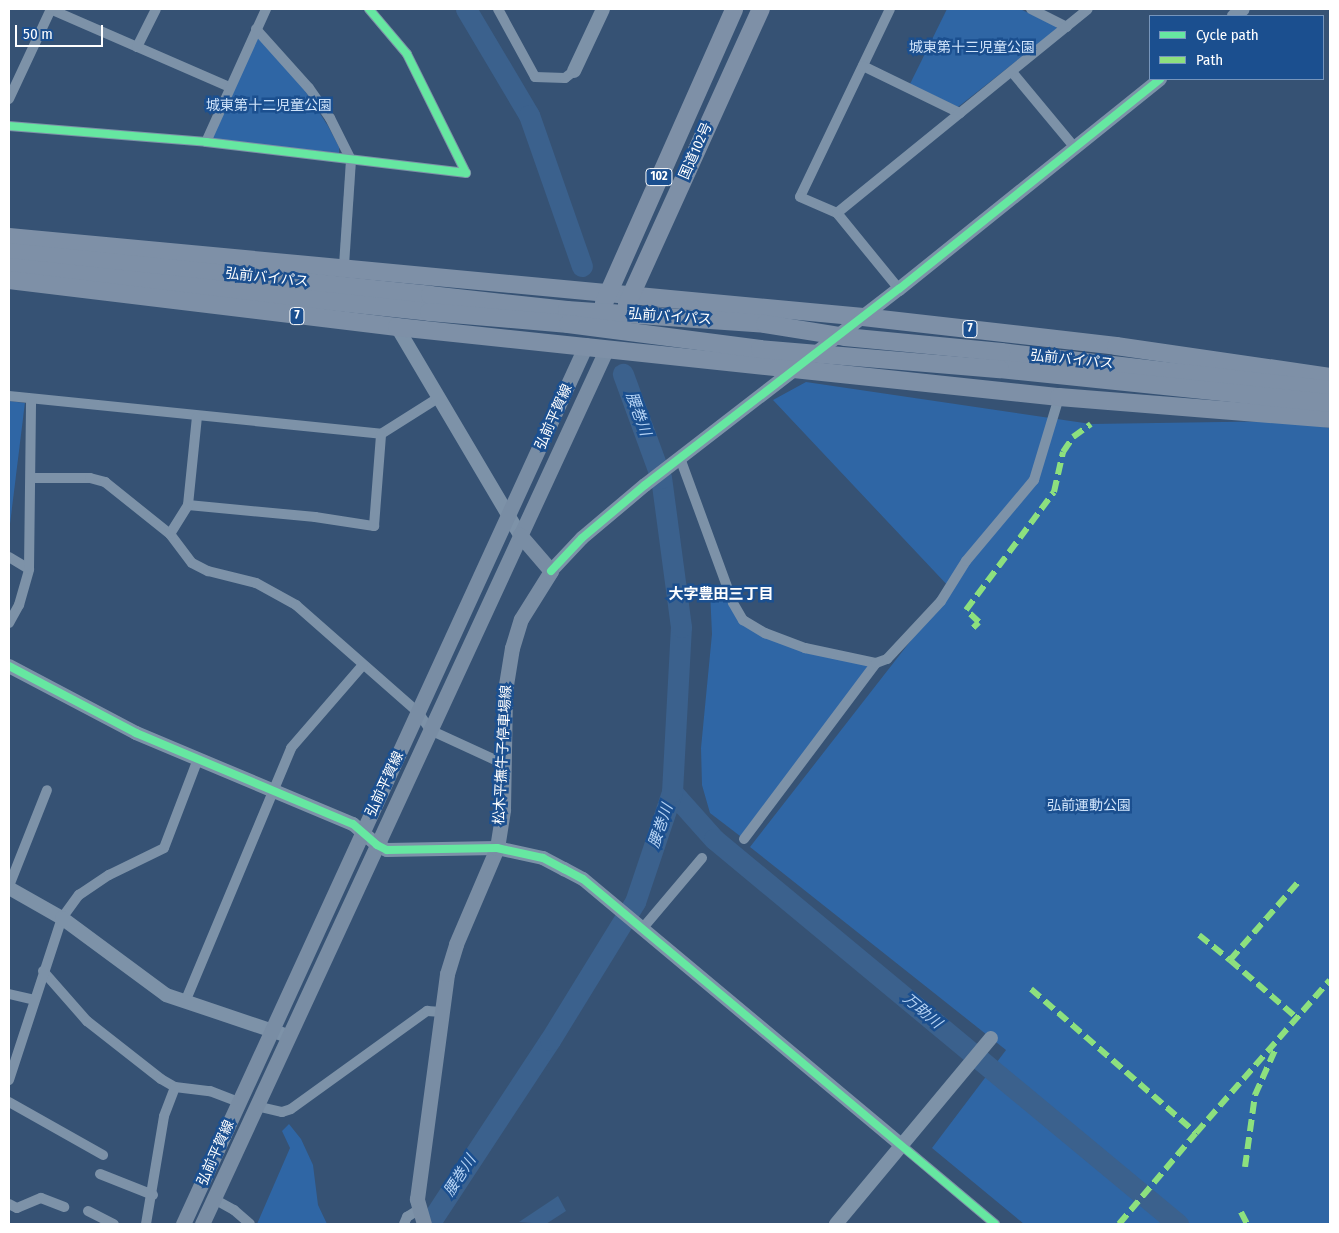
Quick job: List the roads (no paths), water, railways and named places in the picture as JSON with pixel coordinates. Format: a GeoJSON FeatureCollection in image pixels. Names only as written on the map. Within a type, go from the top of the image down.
{"type":"FeatureCollection","features":[{"type":"Feature","properties":{"kind":"highway","name":"国道102号"},"geometry":{"type":"LineString","coordinates":[[586,345],[734,9]]}},
{"type":"Feature","properties":{"kind":"highway","name":"国道102号"},"geometry":{"type":"LineString","coordinates":[[607,348],[761,9]]}},
{"type":"Feature","properties":{"kind":"highway","name":"7"},"geometry":{"type":"LineString","coordinates":[[9,237],[344,266],[863,317],[1116,346],[1330,377]]}},
{"type":"Feature","properties":{"kind":"highway","name":"弘前バイパス"},"geometry":{"type":"LineString","coordinates":[[9,252],[567,310],[765,324],[1001,361],[1330,403]]}},
{"type":"Feature","properties":{"kind":"highway","name":"弘前バイパス"},"geometry":{"type":"LineString","coordinates":[[9,268],[429,312],[568,324],[760,349],[1001,361],[1330,390]]}},
{"type":"Feature","properties":{"kind":"highway","name":"7"},"geometry":{"type":"LineString","coordinates":[[9,280],[397,327],[586,345],[1059,397],[1330,419]]}},
{"type":"Feature","properties":{"kind":"main road","name":"弘前平賀線"},"geometry":{"type":"LineString","coordinates":[[183,1224],[586,345]]}},
{"type":"Feature","properties":{"kind":"main road","name":"弘前平賀線"},"geometry":{"type":"LineString","coordinates":[[202,1224],[607,348]]}},
{"type":"Feature","properties":{"kind":"main road"},"geometry":{"type":"LineString","coordinates":[[520,535],[551,571]]}},
{"type":"Feature","properties":{"kind":"main road","name":"松木平撫牛子停車場線"},"geometry":{"type":"LineString","coordinates":[[420,1216],[447,974],[456,944],[497,848],[503,809],[505,691],[512,648],[521,620],[551,571]]}},
{"type":"Feature","properties":{"kind":"street"},"geometry":{"type":"LineString","coordinates":[[9,99],[50,9],[229,86]]}},
{"type":"Feature","properties":{"kind":"street"},"geometry":{"type":"LineString","coordinates":[[137,47],[156,9]]}},
{"type":"Feature","properties":{"kind":"street"},"geometry":{"type":"LineString","coordinates":[[206,142],[229,86],[266,9]]}},
{"type":"Feature","properties":{"kind":"street"},"geometry":{"type":"LineString","coordinates":[[9,126],[206,142],[466,173],[407,54],[370,9]]}},
{"type":"Feature","properties":{"kind":"street"},"geometry":{"type":"LineString","coordinates":[[498,9],[535,77],[565,78],[574,71],[603,9]]}},
{"type":"Feature","properties":{"kind":"street"},"geometry":{"type":"LineString","coordinates":[[890,9],[800,198],[837,213],[899,289]]}},
{"type":"Feature","properties":{"kind":"street"},"geometry":{"type":"LineString","coordinates":[[1031,9],[1067,27]]}},
{"type":"Feature","properties":{"kind":"street"},"geometry":{"type":"LineString","coordinates":[[837,213],[1088,9]]}},
{"type":"Feature","properties":{"kind":"street"},"geometry":{"type":"LineString","coordinates":[[256,29],[309,88],[330,118],[351,160],[344,266]]}},
{"type":"Feature","properties":{"kind":"street"},"geometry":{"type":"LineString","coordinates":[[863,66],[960,113]]}},
{"type":"Feature","properties":{"kind":"street"},"geometry":{"type":"LineString","coordinates":[[1012,72],[1075,148]]}},
{"type":"Feature","properties":{"kind":"street"},"geometry":{"type":"LineString","coordinates":[[551,571],[582,538],[645,485],[899,289],[1159,80]]}},
{"type":"Feature","properties":{"kind":"street"},"geometry":{"type":"LineString","coordinates":[[397,327],[520,535]]}},
{"type":"Feature","properties":{"kind":"street"},"geometry":{"type":"LineString","coordinates":[[9,396],[197,417],[381,434],[438,398]]}},
{"type":"Feature","properties":{"kind":"street"},"geometry":{"type":"LineString","coordinates":[[676,461],[733,603],[744,620],[765,633],[804,648],[876,663],[887,659],[941,601],[966,561],[1034,480],[1059,397]]}},
{"type":"Feature","properties":{"kind":"street"},"geometry":{"type":"LineString","coordinates":[[9,623],[19,605],[29,569],[31,399]]}},
{"type":"Feature","properties":{"kind":"street"},"geometry":{"type":"LineString","coordinates":[[170,534],[188,505],[197,417]]}},
{"type":"Feature","properties":{"kind":"street"},"geometry":{"type":"LineString","coordinates":[[188,505],[315,517],[374,526],[381,434]]}},
{"type":"Feature","properties":{"kind":"street"},"geometry":{"type":"LineString","coordinates":[[31,478],[90,478],[105,482],[170,534],[192,563],[208,571],[256,583],[296,605],[418,712],[430,730],[504,764]]}},
{"type":"Feature","properties":{"kind":"street"},"geometry":{"type":"LineString","coordinates":[[9,558],[29,569]]}},
{"type":"Feature","properties":{"kind":"street"},"geometry":{"type":"LineString","coordinates":[[744,839],[876,663]]}},
{"type":"Feature","properties":{"kind":"street"},"geometry":{"type":"LineString","coordinates":[[185,1002],[291,748],[363,665]]}},
{"type":"Feature","properties":{"kind":"street"},"geometry":{"type":"LineString","coordinates":[[9,666],[136,733],[353,824],[362,834],[377,845],[394,852],[497,848],[543,858],[582,879],[995,1224]]}},
{"type":"Feature","properties":{"kind":"street"},"geometry":{"type":"LineString","coordinates":[[9,1080],[62,918],[78,895],[109,875],[164,848],[198,759]]}},
{"type":"Feature","properties":{"kind":"street"},"geometry":{"type":"LineString","coordinates":[[46,790],[9,887],[62,918],[148,984],[185,1002],[288,1036]]}},
{"type":"Feature","properties":{"kind":"street"},"geometry":{"type":"LineString","coordinates":[[639,927],[702,858]]}},
{"type":"Feature","properties":{"kind":"street"},"geometry":{"type":"LineString","coordinates":[[44,972],[87,1021],[175,1087],[210,1091],[239,1102]]}},
{"type":"Feature","properties":{"kind":"street"},"geometry":{"type":"LineString","coordinates":[[9,994],[34,1000]]}},
{"type":"Feature","properties":{"kind":"street"},"geometry":{"type":"LineString","coordinates":[[256,1106],[282,1112],[291,1109],[427,1011],[442,1012]]}},
{"type":"Feature","properties":{"kind":"street"},"geometry":{"type":"LineString","coordinates":[[836,1224],[987,1042]]}},
{"type":"Feature","properties":{"kind":"street"},"geometry":{"type":"LineString","coordinates":[[146,1224],[153,1195],[164,1116],[175,1087]]}},
{"type":"Feature","properties":{"kind":"street"},"geometry":{"type":"LineString","coordinates":[[9,1102],[104,1155]]}},
{"type":"Feature","properties":{"kind":"street"},"geometry":{"type":"LineString","coordinates":[[100,1174],[153,1195]]}},
{"type":"Feature","properties":{"kind":"street"},"geometry":{"type":"LineString","coordinates":[[9,1204],[17,1208],[41,1198],[64,1208]]}},
{"type":"Feature","properties":{"kind":"street"},"geometry":{"type":"LineString","coordinates":[[214,1199],[234,1210],[250,1224]]}},
{"type":"Feature","properties":{"kind":"street"},"geometry":{"type":"LineString","coordinates":[[88,1211],[114,1224]]}},
{"type":"Feature","properties":{"kind":"street"},"geometry":{"type":"LineString","coordinates":[[404,1224],[408,1217],[420,1216]]}},
{"type":"Feature","properties":{"kind":"waterway","name":"腰巻川"},"geometry":{"type":"LineString","coordinates":[[466,9],[529,115],[582,266]]}},
{"type":"Feature","properties":{"kind":"waterway","name":"腰巻川"},"geometry":{"type":"LineString","coordinates":[[429,1224],[550,1040],[635,902],[672,792],[681,627],[661,478],[623,374]]}},
{"type":"Feature","properties":{"kind":"waterway","name":"万助川"},"geometry":{"type":"LineString","coordinates":[[672,792],[714,839],[1178,1224]]}},
{"type":"Feature","properties":{"kind":"district","name":"大字豊田三丁目"},"geometry":{"type":"Point","coordinates":[721,595]}},
{"type":"Feature","properties":{"kind":"park label","name":"城東第十三児童公園"},"geometry":{"type":"Point","coordinates":[972,48]}},
{"type":"Feature","properties":{"kind":"park label","name":"城東第十二児童公園"},"geometry":{"type":"Point","coordinates":[269,106]}},
{"type":"Feature","properties":{"kind":"park label","name":"弘前運動公園"},"geometry":{"type":"Point","coordinates":[1089,806]}}]}
